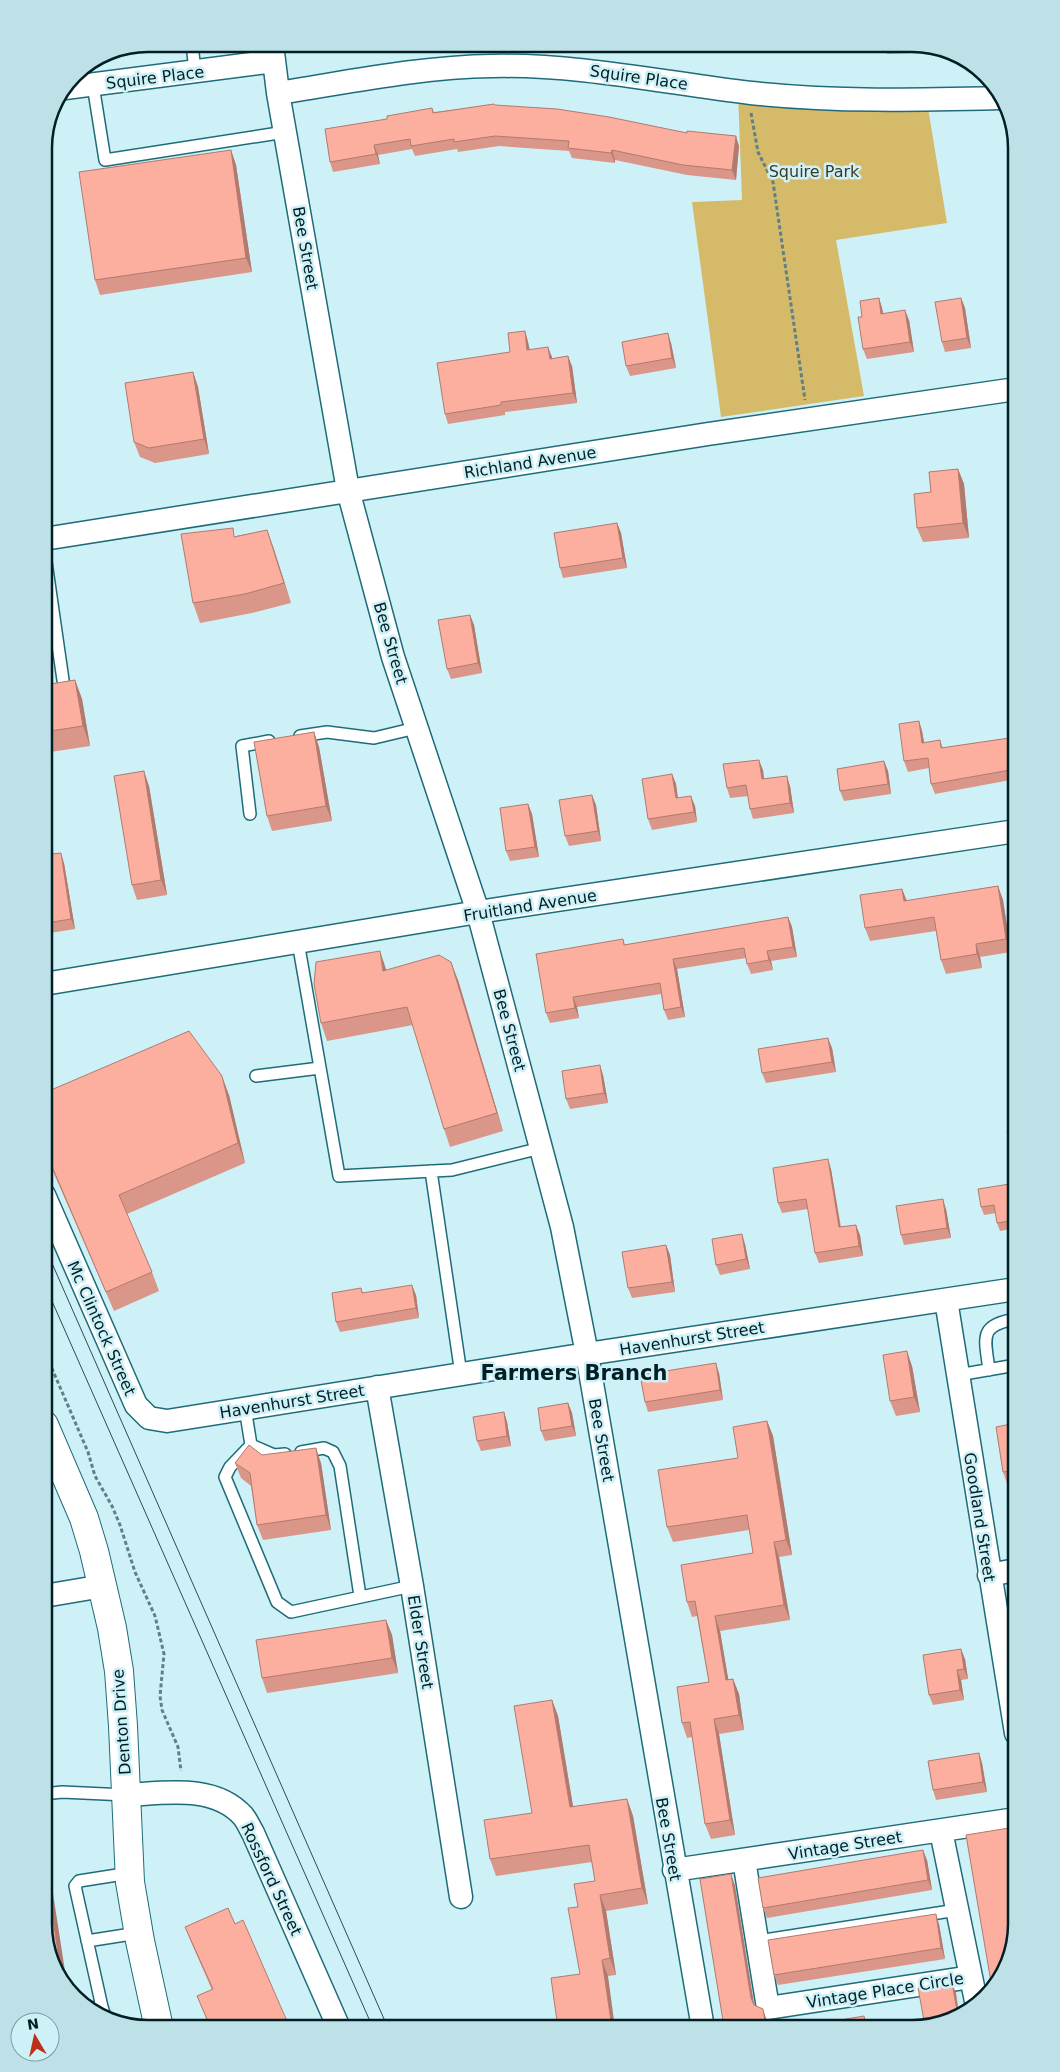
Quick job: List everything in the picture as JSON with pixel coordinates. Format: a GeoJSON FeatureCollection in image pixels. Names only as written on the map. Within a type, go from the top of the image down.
{"type":"FeatureCollection","features":[{"type":"Feature","properties":{"kind":"street","name":"Squire Place"},"geometry":{"type":"LineString","coordinates":[[75,87],[195,72],[269,53]]}},
{"type":"Feature","properties":{"kind":"street","name":"Bee Street"},"geometry":{"type":"LineString","coordinates":[[273,53],[278,92],[348,490],[393,657],[478,912],[562,1226],[587,1354],[674,1870],[701,2020]]}},
{"type":"Feature","properties":{"kind":"street","name":"Squire Place"},"geometry":{"type":"LineString","coordinates":[[278,92],[440,69],[493,66],[593,70],[751,93],[838,100],[994,98]]}},
{"type":"Feature","properties":{"kind":"street","name":"Richland Avenue"},"geometry":{"type":"LineString","coordinates":[[53,538],[808,419],[1008,390]]}},
{"type":"Feature","properties":{"kind":"street","name":"Fruitland Avenue"},"geometry":{"type":"LineString","coordinates":[[53,983],[478,912],[1008,832]]}},
{"type":"Feature","properties":{"kind":"street","name":"Mc Clintock Street"},"geometry":{"type":"LineString","coordinates":[[52,1214],[136,1405]]}},
{"type":"Feature","properties":{"kind":"street","name":"Havenhurst Street"},"geometry":{"type":"LineString","coordinates":[[136,1405],[149,1418],[167,1421],[587,1354],[1008,1290]]}},
{"type":"Feature","properties":{"kind":"street","name":"Goodland Street"},"geometry":{"type":"LineString","coordinates":[[946,1300],[1008,1686]]}},
{"type":"Feature","properties":{"kind":"street","name":"Elder Street"},"geometry":{"type":"LineString","coordinates":[[376,1387],[412,1586],[461,1897]]}},
{"type":"Feature","properties":{"kind":"street","name":"Denton Drive"},"geometry":{"type":"LineString","coordinates":[[52,1443],[84,1518],[103,1586],[119,1671],[130,1873],[138,1933],[157,2019]]}},
{"type":"Feature","properties":{"kind":"street"},"geometry":{"type":"LineString","coordinates":[[989,1575],[1008,1571]]}},
{"type":"Feature","properties":{"kind":"street"},"geometry":{"type":"LineString","coordinates":[[52,1595],[103,1586]]}},
{"type":"Feature","properties":{"kind":"street","name":"Rossford Street"},"geometry":{"type":"LineString","coordinates":[[126,1795],[181,1792],[203,1794],[228,1804],[244,1816],[335,2019]]}},
{"type":"Feature","properties":{"kind":"street","name":"Vintage Street"},"geometry":{"type":"LineString","coordinates":[[674,1870],[1008,1820]]}},
{"type":"Feature","properties":{"kind":"street","name":"Vintage Place Circle"},"geometry":{"type":"LineString","coordinates":[[941,1830],[975,1996]]}},
{"type":"Feature","properties":{"kind":"street","name":"Vintage Place Circle"},"geometry":{"type":"LineString","coordinates":[[744,1860],[768,2008],[971,1977]]}},
{"type":"Feature","properties":{"kind":"lane"},"geometry":{"type":"LineString","coordinates":[[193,53],[195,72]]}},
{"type":"Feature","properties":{"kind":"lane"},"geometry":{"type":"LineString","coordinates":[[93,84],[105,160],[285,132]]}},
{"type":"Feature","properties":{"kind":"lane"},"geometry":{"type":"LineString","coordinates":[[53,609],[63,680]]}},
{"type":"Feature","properties":{"kind":"lane"},"geometry":{"type":"LineString","coordinates":[[250,814],[242,746],[327,732],[374,738],[416,728]]}},
{"type":"Feature","properties":{"kind":"lane"},"geometry":{"type":"LineString","coordinates":[[298,942],[339,1176],[452,1170],[542,1148]]}},
{"type":"Feature","properties":{"kind":"lane"},"geometry":{"type":"LineString","coordinates":[[256,1076],[320,1068]]}},
{"type":"Feature","properties":{"kind":"lane"},"geometry":{"type":"LineString","coordinates":[[431,1171],[461,1374]]}},
{"type":"Feature","properties":{"kind":"lane"},"geometry":{"type":"LineString","coordinates":[[989,1370],[985,1339],[988,1330],[996,1324],[1008,1320]]}},
{"type":"Feature","properties":{"kind":"lane"},"geometry":{"type":"LineString","coordinates":[[958,1375],[1008,1366]]}},
{"type":"Feature","properties":{"kind":"lane"},"geometry":{"type":"LineString","coordinates":[[245,1408],[251,1445]]}},
{"type":"Feature","properties":{"kind":"lane"},"geometry":{"type":"LineString","coordinates":[[251,1445],[274,1455],[324,1448],[334,1452],[340,1466],[360,1596]]}},
{"type":"Feature","properties":{"kind":"lane"},"geometry":{"type":"LineString","coordinates":[[251,1445],[230,1467],[225,1478],[277,1602],[291,1612],[412,1586]]}},
{"type":"Feature","properties":{"kind":"lane"},"geometry":{"type":"LineString","coordinates":[[52,1793],[126,1795]]}},
{"type":"Feature","properties":{"kind":"lane"},"geometry":{"type":"LineString","coordinates":[[103,2008],[75,1886],[79,1881],[130,1873]]}},
{"type":"Feature","properties":{"kind":"lane"},"geometry":{"type":"LineString","coordinates":[[758,1941],[958,1910]]}},
{"type":"Feature","properties":{"kind":"lane"},"geometry":{"type":"LineString","coordinates":[[87,1941],[138,1933]]}},
{"type":"Feature","properties":{"kind":"path"},"geometry":{"type":"LineString","coordinates":[[751,93],[750,116],[758,152],[773,182],[808,419]]}},
{"type":"Feature","properties":{"kind":"path"},"geometry":{"type":"LineString","coordinates":[[52,1369],[88,1452],[95,1476],[112,1506],[120,1525],[154,1616],[164,1654],[160,1696],[162,1710],[178,1747],[181,1792]]}},
{"type":"Feature","properties":{"kind":"green space","name":"Squire Park"},"geometry":{"type":"Polygon","coordinates":[[[738,93],[928,108],[947,223],[836,240],[864,396],[721,417],[692,202],[742,200],[738,93]]]}},
{"type":"Feature","properties":{"kind":"building"},"geometry":{"type":"Polygon","coordinates":[[[494,104],[557,109],[609,117],[687,133],[687,131],[736,136],[732,170],[683,165],[612,150],[611,153],[568,148],[569,141],[495,136],[454,142],[454,139],[411,146],[410,139],[374,145],[376,154],[330,162],[325,129],[387,119],[387,116],[432,108],[433,113],[494,104]]]}},
{"type":"Feature","properties":{"kind":"building"},"geometry":{"type":"Polygon","coordinates":[[[231,150],[246,258],[95,280],[79,172],[231,150]]]}},
{"type":"Feature","properties":{"kind":"building"},"geometry":{"type":"Polygon","coordinates":[[[879,298],[881,314],[905,310],[910,342],[863,349],[858,317],[862,317],[860,301],[879,298]]]}},
{"type":"Feature","properties":{"kind":"building"},"geometry":{"type":"Polygon","coordinates":[[[961,298],[967,338],[942,342],[935,302],[961,298]]]}},
{"type":"Feature","properties":{"kind":"building"},"geometry":{"type":"Polygon","coordinates":[[[525,331],[527,350],[548,347],[550,359],[568,356],[573,393],[501,402],[501,405],[445,414],[437,363],[510,352],[508,333],[525,331]]]}},
{"type":"Feature","properties":{"kind":"building"},"geometry":{"type":"Polygon","coordinates":[[[668,333],[672,358],[626,366],[622,342],[668,333]]]}},
{"type":"Feature","properties":{"kind":"building"},"geometry":{"type":"Polygon","coordinates":[[[193,372],[204,439],[149,448],[134,442],[125,383],[193,372]]]}},
{"type":"Feature","properties":{"kind":"building"},"geometry":{"type":"Polygon","coordinates":[[[958,469],[963,523],[917,528],[914,494],[931,492],[929,472],[958,469]]]}},
{"type":"Feature","properties":{"kind":"building"},"geometry":{"type":"Polygon","coordinates":[[[617,523],[623,558],[560,568],[554,533],[617,523]]]}},
{"type":"Feature","properties":{"kind":"building"},"geometry":{"type":"Polygon","coordinates":[[[233,528],[234,537],[267,530],[284,583],[245,594],[193,603],[181,534],[233,528]]]}},
{"type":"Feature","properties":{"kind":"building"},"geometry":{"type":"Polygon","coordinates":[[[470,615],[478,663],[447,669],[438,620],[470,615]]]}},
{"type":"Feature","properties":{"kind":"building"},"geometry":{"type":"Polygon","coordinates":[[[75,680],[83,726],[53,731],[53,684],[75,680]]]}},
{"type":"Feature","properties":{"kind":"building"},"geometry":{"type":"Polygon","coordinates":[[[919,721],[922,743],[940,740],[941,748],[1008,738],[1008,770],[931,784],[928,758],[904,761],[899,724],[919,721]]]}},
{"type":"Feature","properties":{"kind":"building"},"geometry":{"type":"Polygon","coordinates":[[[314,732],[326,806],[267,816],[254,742],[314,732]]]}},
{"type":"Feature","properties":{"kind":"building"},"geometry":{"type":"Polygon","coordinates":[[[759,760],[762,779],[787,776],[790,803],[750,809],[746,785],[727,788],[723,764],[759,760]]]}},
{"type":"Feature","properties":{"kind":"building"},"geometry":{"type":"Polygon","coordinates":[[[884,761],[888,784],[840,791],[837,769],[884,761]]]}},
{"type":"Feature","properties":{"kind":"building"},"geometry":{"type":"Polygon","coordinates":[[[144,771],[161,880],[132,885],[114,776],[144,771]]]}},
{"type":"Feature","properties":{"kind":"building"},"geometry":{"type":"Polygon","coordinates":[[[672,774],[676,798],[691,796],[694,812],[648,819],[642,779],[672,774]]]}},
{"type":"Feature","properties":{"kind":"building"},"geometry":{"type":"Polygon","coordinates":[[[592,795],[598,831],[565,836],[559,800],[592,795]]]}},
{"type":"Feature","properties":{"kind":"building"},"geometry":{"type":"Polygon","coordinates":[[[528,804],[535,847],[506,851],[500,808],[528,804]]]}},
{"type":"Feature","properties":{"kind":"building"},"geometry":{"type":"Polygon","coordinates":[[[61,853],[71,919],[53,922],[53,854],[61,853]]]}},
{"type":"Feature","properties":{"kind":"building"},"geometry":{"type":"Polygon","coordinates":[[[998,886],[1006,939],[976,944],[977,954],[941,960],[934,917],[865,928],[860,895],[902,889],[904,901],[998,886]]]}},
{"type":"Feature","properties":{"kind":"building"},"geometry":{"type":"Polygon","coordinates":[[[788,917],[793,947],[767,951],[769,960],[747,964],[744,948],[673,959],[681,1007],[664,1010],[660,983],[573,997],[575,1008],[546,1013],[536,954],[623,939],[624,945],[788,917]]]}},
{"type":"Feature","properties":{"kind":"building"},"geometry":{"type":"Polygon","coordinates":[[[380,951],[383,971],[439,955],[451,962],[497,1113],[444,1129],[407,1007],[321,1023],[314,984],[316,962],[380,951]]]}},
{"type":"Feature","properties":{"kind":"building"},"geometry":{"type":"Polygon","coordinates":[[[189,1031],[222,1076],[238,1143],[119,1195],[152,1272],[106,1292],[52,1168],[52,1089],[189,1031]]]}},
{"type":"Feature","properties":{"kind":"building"},"geometry":{"type":"Polygon","coordinates":[[[828,1038],[832,1062],[762,1073],[758,1049],[828,1038]]]}},
{"type":"Feature","properties":{"kind":"building"},"geometry":{"type":"Polygon","coordinates":[[[600,1065],[604,1093],[566,1099],[562,1071],[600,1065]]]}},
{"type":"Feature","properties":{"kind":"building"},"geometry":{"type":"Polygon","coordinates":[[[828,1159],[839,1227],[856,1225],[859,1246],[815,1253],[806,1199],[778,1203],[773,1168],[828,1159]]]}},
{"type":"Feature","properties":{"kind":"building"},"geometry":{"type":"Polygon","coordinates":[[[1008,1184],[1008,1221],[997,1223],[994,1205],[981,1207],[978,1189],[1008,1184]]]}},
{"type":"Feature","properties":{"kind":"building"},"geometry":{"type":"Polygon","coordinates":[[[943,1199],[947,1228],[901,1235],[896,1206],[943,1199]]]}},
{"type":"Feature","properties":{"kind":"building"},"geometry":{"type":"Polygon","coordinates":[[[742,1234],[746,1259],[716,1265],[712,1239],[742,1234]]]}},
{"type":"Feature","properties":{"kind":"building"},"geometry":{"type":"Polygon","coordinates":[[[666,1245],[672,1282],[628,1288],[622,1252],[666,1245]]]}},
{"type":"Feature","properties":{"kind":"building"},"geometry":{"type":"Polygon","coordinates":[[[412,1285],[416,1308],[336,1322],[332,1293],[361,1288],[362,1293],[412,1285]]]}},
{"type":"Feature","properties":{"kind":"building"},"geometry":{"type":"Polygon","coordinates":[[[907,1351],[914,1397],[890,1401],[883,1355],[907,1351]]]}},
{"type":"Feature","properties":{"kind":"building"},"geometry":{"type":"Polygon","coordinates":[[[716,1363],[720,1390],[645,1402],[640,1375],[716,1363]]]}},
{"type":"Feature","properties":{"kind":"building"},"geometry":{"type":"Polygon","coordinates":[[[568,1403],[572,1426],[541,1431],[538,1408],[568,1403]]]}},
{"type":"Feature","properties":{"kind":"building"},"geometry":{"type":"Polygon","coordinates":[[[504,1412],[507,1436],[477,1441],[473,1417],[504,1412]]]}},
{"type":"Feature","properties":{"kind":"building"},"geometry":{"type":"Polygon","coordinates":[[[767,1421],[786,1540],[774,1542],[784,1605],[715,1616],[726,1680],[733,1679],[739,1715],[714,1719],[730,1820],[705,1824],[690,1722],[682,1723],[677,1687],[709,1682],[695,1601],[687,1602],[681,1565],[753,1553],[747,1515],[667,1527],[658,1470],[738,1458],[733,1427],[767,1421]]]}},
{"type":"Feature","properties":{"kind":"building"},"geometry":{"type":"Polygon","coordinates":[[[1008,1425],[1008,1471],[1003,1472],[996,1427],[1008,1425]]]}},
{"type":"Feature","properties":{"kind":"building"},"geometry":{"type":"Polygon","coordinates":[[[249,1445],[262,1455],[316,1448],[326,1515],[257,1525],[250,1473],[235,1463],[249,1445]]]}},
{"type":"Feature","properties":{"kind":"building"},"geometry":{"type":"Polygon","coordinates":[[[386,1620],[392,1658],[262,1678],[256,1640],[386,1620]]]}},
{"type":"Feature","properties":{"kind":"building"},"geometry":{"type":"Polygon","coordinates":[[[961,1649],[964,1669],[957,1670],[960,1690],[929,1695],[923,1655],[961,1649]]]}},
{"type":"Feature","properties":{"kind":"building"},"geometry":{"type":"Polygon","coordinates":[[[552,1700],[570,1807],[627,1799],[642,1888],[600,1895],[610,1958],[602,1960],[611,2020],[557,2020],[551,1978],[580,1974],[568,1908],[578,1907],[574,1884],[595,1881],[589,1845],[490,1859],[484,1820],[532,1813],[514,1706],[552,1700]]]}},
{"type":"Feature","properties":{"kind":"building"},"geometry":{"type":"Polygon","coordinates":[[[979,1753],[983,1782],[933,1790],[928,1761],[979,1753]]]}},
{"type":"Feature","properties":{"kind":"building"},"geometry":{"type":"Polygon","coordinates":[[[1008,1828],[1008,1924],[1006,1943],[998,1966],[990,1978],[966,1835],[1008,1828]]]}},
{"type":"Feature","properties":{"kind":"building"},"geometry":{"type":"Polygon","coordinates":[[[923,1850],[928,1880],[763,1908],[758,1878],[923,1850]]]}},
{"type":"Feature","properties":{"kind":"building"},"geometry":{"type":"Polygon","coordinates":[[[731,1874],[751,1998],[754,2005],[763,2009],[765,2020],[723,2020],[700,1879],[731,1874]]]}},
{"type":"Feature","properties":{"kind":"building"},"geometry":{"type":"Polygon","coordinates":[[[228,1908],[235,1924],[243,1920],[286,2019],[207,2019],[197,1996],[213,1989],[185,1927],[228,1908]]]}},
{"type":"Feature","properties":{"kind":"building"},"geometry":{"type":"Polygon","coordinates":[[[52,1913],[59,1958],[54,1943],[52,1913]]]}},
{"type":"Feature","properties":{"kind":"building"},"geometry":{"type":"Polygon","coordinates":[[[936,1914],[941,1948],[774,1975],[768,1940],[936,1914]]]}},
{"type":"Feature","properties":{"kind":"building"},"geometry":{"type":"Polygon","coordinates":[[[952,1983],[957,2009],[924,2019],[918,1988],[952,1983]]]}},
{"type":"Feature","properties":{"kind":"building"},"geometry":{"type":"Polygon","coordinates":[[[864,2016],[865,2020],[841,2020],[864,2016]]]}},
{"type":"Feature","properties":{"kind":"tram line"},"geometry":{"type":"LineString","coordinates":[[52,1264],[384,2019]]}},
{"type":"Feature","properties":{"kind":"tram line"},"geometry":{"type":"LineString","coordinates":[[52,1302],[369,2019]]}},
{"type":"Feature","properties":{"kind":"district","name":"Farmers Branch"},"geometry":{"type":"Point","coordinates":[574,1373]}}]}
